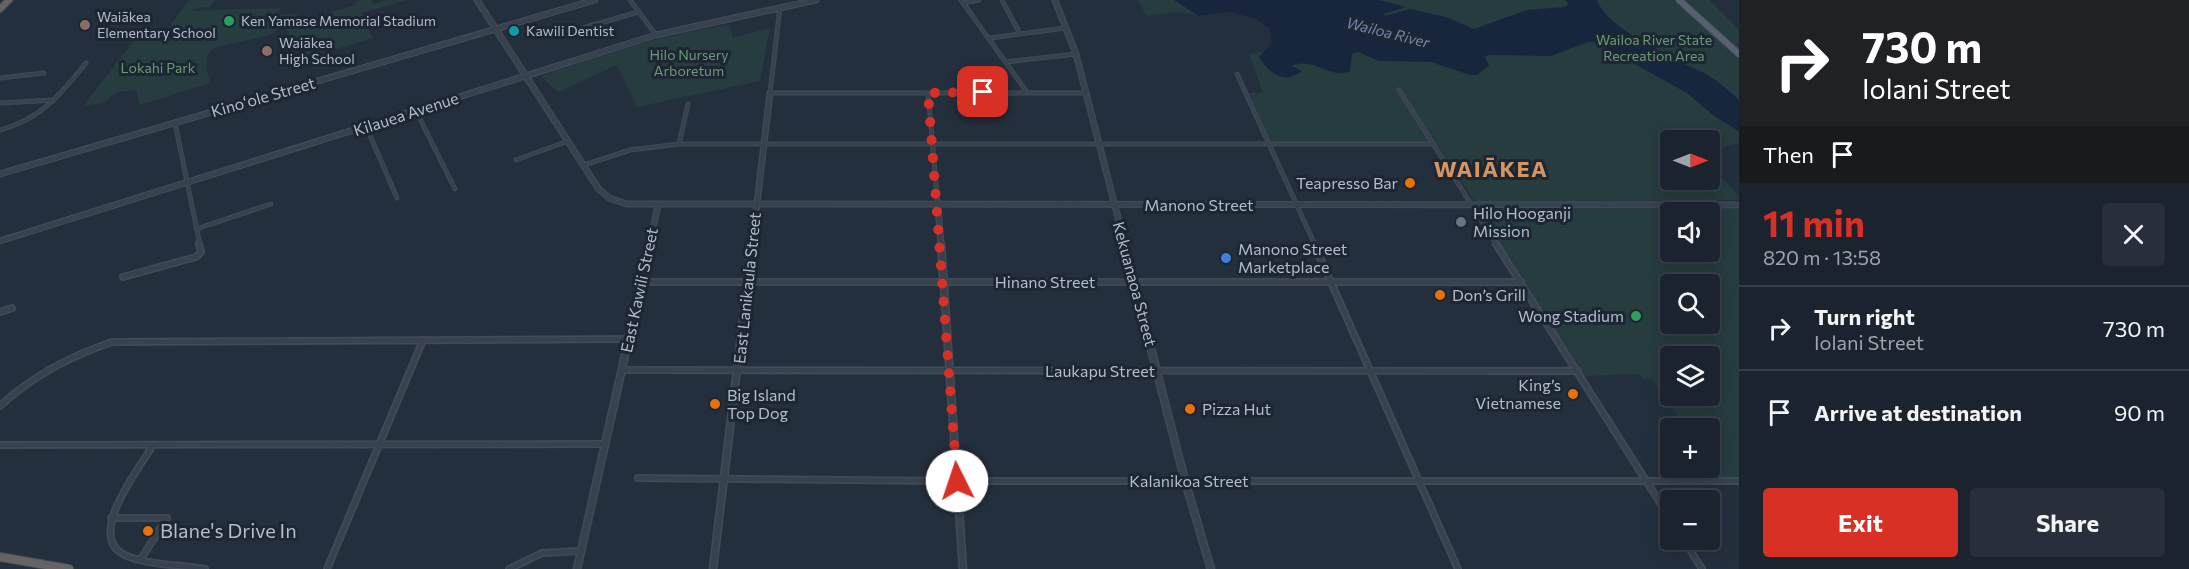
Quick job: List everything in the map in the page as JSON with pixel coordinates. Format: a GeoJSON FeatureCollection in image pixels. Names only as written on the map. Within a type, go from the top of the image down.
{"type":"FeatureCollection","features":[{"type":"Feature","properties":{"kind":"highway"},"geometry":{"type":"LineString","coordinates":[[0,9],[9,0]]}},
{"type":"Feature","properties":{"kind":"highway"},"geometry":{"type":"LineString","coordinates":[[0,557],[69,569]]}},
{"type":"Feature","properties":{"kind":"main road"},"geometry":{"type":"LineString","coordinates":[[1679,0],[1739,54]]}},
{"type":"Feature","properties":{"kind":"street","name":"East Kawili Street"},"geometry":{"type":"LineString","coordinates":[[477,0],[598,188],[612,199],[627,204],[658,206],[577,569]]}},
{"type":"Feature","properties":{"kind":"street","name":"Kinoʻole Street"},"geometry":{"type":"LineString","coordinates":[[0,174],[595,0]]}},
{"type":"Feature","properties":{"kind":"street"},"geometry":{"type":"LineString","coordinates":[[630,0],[656,35]]}},
{"type":"Feature","properties":{"kind":"street","name":"Kilauea Avenue"},"geometry":{"type":"LineString","coordinates":[[0,241],[656,35],[779,4],[816,0]]}},
{"type":"Feature","properties":{"kind":"street"},"geometry":{"type":"LineString","coordinates":[[962,2],[980,0]]}},
{"type":"Feature","properties":{"kind":"street"},"geometry":{"type":"LineString","coordinates":[[1002,0],[1020,34]]}},
{"type":"Feature","properties":{"kind":"street","name":"Kekuanaoa Street"},"geometry":{"type":"LineString","coordinates":[[1055,0],[1077,54],[1185,481],[1210,569]]}},
{"type":"Feature","properties":{"kind":"street"},"geometry":{"type":"LineString","coordinates":[[962,2],[1027,92]]}},
{"type":"Feature","properties":{"kind":"street","name":"East Lanikaula Street"},"geometry":{"type":"LineString","coordinates":[[713,569],[779,4]]}},
{"type":"Feature","properties":{"kind":"street"},"geometry":{"type":"LineString","coordinates":[[583,28],[638,12]]}},
{"type":"Feature","properties":{"kind":"street"},"geometry":{"type":"LineString","coordinates":[[990,38],[1066,28]]}},
{"type":"Feature","properties":{"kind":"street"},"geometry":{"type":"LineString","coordinates":[[1005,63],[1077,54]]}},
{"type":"Feature","properties":{"kind":"street"},"geometry":{"type":"LineString","coordinates":[[0,130],[32,120],[54,100],[86,63]]}},
{"type":"Feature","properties":{"kind":"street"},"geometry":{"type":"LineString","coordinates":[[0,78],[44,73]]}},
{"type":"Feature","properties":{"kind":"street"},"geometry":{"type":"LineString","coordinates":[[1237,74],[1332,281],[1458,569]]}},
{"type":"Feature","properties":{"kind":"street"},"geometry":{"type":"LineString","coordinates":[[1399,90],[1660,503]]}},
{"type":"Feature","properties":{"kind":"street"},"geometry":{"type":"LineString","coordinates":[[770,93],[1087,93]]}},
{"type":"Feature","properties":{"kind":"street"},"geometry":{"type":"LineString","coordinates":[[928,93],[963,569]]}},
{"type":"Feature","properties":{"kind":"street"},"geometry":{"type":"LineString","coordinates":[[0,103],[54,100]]}},
{"type":"Feature","properties":{"kind":"street"},"geometry":{"type":"LineString","coordinates":[[679,144],[688,104]]}},
{"type":"Feature","properties":{"kind":"street"},"geometry":{"type":"LineString","coordinates":[[416,111],[455,189]]}},
{"type":"Feature","properties":{"kind":"street"},"geometry":{"type":"LineString","coordinates":[[123,277],[196,257],[201,252],[175,123]]}},
{"type":"Feature","properties":{"kind":"street"},"geometry":{"type":"LineString","coordinates":[[366,126],[397,198]]}},
{"type":"Feature","properties":{"kind":"street"},"geometry":{"type":"LineString","coordinates":[[516,159],[568,141]]}},
{"type":"Feature","properties":{"kind":"street"},"geometry":{"type":"LineString","coordinates":[[584,165],[627,149],[649,145],[679,144],[1433,144]]}},
{"type":"Feature","properties":{"kind":"street"},"geometry":{"type":"LineString","coordinates":[[196,229],[271,204]]}},
{"type":"Feature","properties":{"kind":"street","name":"Manono Street"},"geometry":{"type":"LineString","coordinates":[[658,206],[1739,205]]}},
{"type":"Feature","properties":{"kind":"street","name":"Hinano Street"},"geometry":{"type":"LineString","coordinates":[[641,282],[1521,282]]}},
{"type":"Feature","properties":{"kind":"street"},"geometry":{"type":"LineString","coordinates":[[0,312],[12,308]]}},
{"type":"Feature","properties":{"kind":"street"},"geometry":{"type":"LineString","coordinates":[[0,406],[24,386],[96,347],[112,342],[628,339]]}},
{"type":"Feature","properties":{"kind":"street"},"geometry":{"type":"LineString","coordinates":[[327,569],[423,340]]}},
{"type":"Feature","properties":{"kind":"street","name":"Laukapu Street"},"geometry":{"type":"LineString","coordinates":[[622,370],[737,372],[1578,371]]}},
{"type":"Feature","properties":{"kind":"street"},"geometry":{"type":"LineString","coordinates":[[0,445],[606,444]]}},
{"type":"Feature","properties":{"kind":"street"},"geometry":{"type":"LineString","coordinates":[[153,445],[111,518],[110,535],[115,548],[129,557],[205,569]]}},
{"type":"Feature","properties":{"kind":"street","name":"Kalanikoa Street"},"geometry":{"type":"LineString","coordinates":[[639,478],[957,481],[1739,481]]}},
{"type":"Feature","properties":{"kind":"street"},"geometry":{"type":"LineString","coordinates":[[111,518],[167,518],[141,559]]}},
{"type":"Feature","properties":{"kind":"street"},"geometry":{"type":"LineString","coordinates":[[1690,550],[1702,569]]}},
{"type":"Feature","properties":{"kind":"street"},"geometry":{"type":"LineString","coordinates":[[509,569],[542,553],[580,552]]}},
{"type":"Feature","properties":{"kind":"green space","name":"Lokahi Park"},"geometry":{"type":"Polygon","coordinates":[[[189,0],[214,0],[211,7],[194,8],[192,11],[282,8],[278,11],[281,15],[299,14],[270,35],[214,48],[207,60],[210,83],[140,105],[136,90],[118,92],[103,103],[83,106],[136,38],[161,38],[189,0]]]}},
{"type":"Feature","properties":{"kind":"green space"},"geometry":{"type":"Polygon","coordinates":[[[371,0],[373,4],[386,0],[406,0],[361,13],[373,38],[306,58],[284,26],[356,5],[355,2],[371,0]]]}},
{"type":"Feature","properties":{"kind":"green space","name":"Wailoa River State Recreation Area"},"geometry":{"type":"Polygon","coordinates":[[[1137,0],[1673,0],[1739,59],[1739,124],[1730,126],[1739,132],[1739,143],[1720,148],[1720,130],[1660,130],[1660,190],[1720,190],[1720,176],[1739,196],[1739,200],[1475,202],[1435,142],[1277,143],[1269,140],[1249,93],[1263,92],[1249,54],[1264,51],[1272,43],[1270,29],[1256,19],[1230,12],[1201,16],[1177,12],[1147,16],[1137,0]]]}},
{"type":"Feature","properties":{"kind":"green space"},"geometry":{"type":"Polygon","coordinates":[[[1685,0],[1709,0],[1739,30],[1739,48],[1685,0]]]}},
{"type":"Feature","properties":{"kind":"green space","name":"Hilo Nursery Arboretum"},"geometry":{"type":"Polygon","coordinates":[[[729,25],[733,38],[770,28],[760,81],[637,107],[617,65],[558,92],[541,76],[657,40],[729,25]]]}},
{"type":"Feature","properties":{"kind":"green space"},"geometry":{"type":"Polygon","coordinates":[[[1479,209],[1660,209],[1660,262],[1720,262],[1720,209],[1739,209],[1739,477],[1720,476],[1720,418],[1679,418],[1671,406],[1720,406],[1720,346],[1660,346],[1660,390],[1652,379],[1643,379],[1640,374],[1584,376],[1479,209]]]}},
{"type":"Feature","properties":{"kind":"water","name":"Wailoa River"},"geometry":{"type":"Polygon","coordinates":[[[1174,0],[1379,0],[1406,7],[1384,14],[1385,16],[1410,9],[1446,17],[1474,29],[1527,10],[1565,7],[1569,4],[1565,0],[1597,0],[1603,11],[1627,32],[1707,75],[1739,100],[1739,131],[1714,116],[1687,93],[1595,42],[1588,42],[1551,56],[1489,55],[1485,57],[1489,66],[1477,75],[1470,75],[1431,62],[1380,61],[1358,52],[1352,54],[1350,71],[1337,73],[1308,64],[1300,64],[1292,66],[1302,71],[1289,77],[1283,77],[1272,73],[1259,57],[1272,43],[1270,29],[1256,19],[1230,12],[1199,16],[1174,0]]]}},
{"type":"Feature","properties":{"kind":"place","name":"Ken Yamase Memorial Stadium"},"geometry":{"type":"Point","coordinates":[229,21]}},
{"type":"Feature","properties":{"kind":"place","name":"Waiākea Elementary School"},"geometry":{"type":"Point","coordinates":[85,25]}},
{"type":"Feature","properties":{"kind":"place","name":"Kawili Dentist"},"geometry":{"type":"Point","coordinates":[514,31]}},
{"type":"Feature","properties":{"kind":"place","name":"Waiākea High School"},"geometry":{"type":"Point","coordinates":[267,51]}},
{"type":"Feature","properties":{"kind":"place","name":"Teapresso Bar"},"geometry":{"type":"Point","coordinates":[1410,183]}},
{"type":"Feature","properties":{"kind":"place","name":"Hilo Hooganji Mission"},"geometry":{"type":"Point","coordinates":[1461,222]}},
{"type":"Feature","properties":{"kind":"place","name":"Manono Street Marketplace"},"geometry":{"type":"Point","coordinates":[1226,258]}},
{"type":"Feature","properties":{"kind":"place","name":"Don’s Grill"},"geometry":{"type":"Point","coordinates":[1440,295]}},
{"type":"Feature","properties":{"kind":"place","name":"Wong Stadium"},"geometry":{"type":"Point","coordinates":[1636,316]}},
{"type":"Feature","properties":{"kind":"place","name":"King’s Vietnamese"},"geometry":{"type":"Point","coordinates":[1573,394]}},
{"type":"Feature","properties":{"kind":"place","name":"Big Island Top Dog"},"geometry":{"type":"Point","coordinates":[715,404]}},
{"type":"Feature","properties":{"kind":"place","name":"Pizza Hut"},"geometry":{"type":"Point","coordinates":[1190,409]}},
{"type":"Feature","properties":{"kind":"place","name":"Blane's Drive In"},"geometry":{"type":"Point","coordinates":[148,531]}},
{"type":"Feature","properties":{"kind":"district","name":"WAIĀKEA"},"geometry":{"type":"Point","coordinates":[1491,169]}},
{"type":"Feature","properties":{"kind":"route"},"geometry":{"type":"LineString","coordinates":[[957,481],[928,93],[983,92]]}}]}
